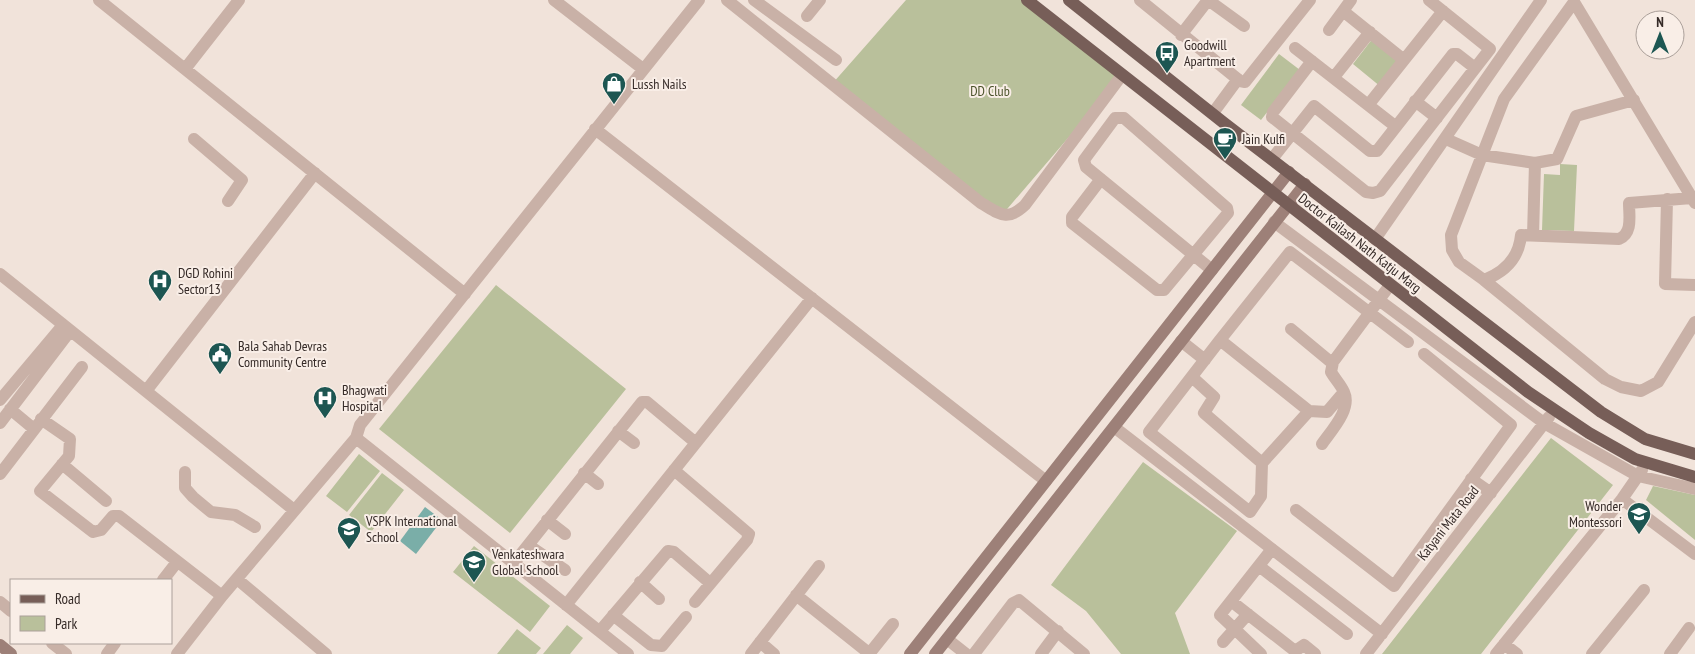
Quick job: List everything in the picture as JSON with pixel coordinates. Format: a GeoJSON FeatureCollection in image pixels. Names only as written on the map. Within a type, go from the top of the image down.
{"type":"FeatureCollection","features":[{"type":"Feature","properties":{"kind":"main road","name":"Doctor Kailash Nath Katju Marg"},"geometry":{"type":"LineString","coordinates":[[1027,0],[1272,194],[1528,392],[1597,437],[1635,459],[1695,477]]}},
{"type":"Feature","properties":{"kind":"main road","name":"Doctor Kailash Nath Katju Marg"},"geometry":{"type":"LineString","coordinates":[[1068,0],[1601,412],[1645,439],[1695,454]]}},
{"type":"Feature","properties":{"kind":"street"},"geometry":{"type":"LineString","coordinates":[[99,0],[465,294]]}},
{"type":"Feature","properties":{"kind":"street"},"geometry":{"type":"LineString","coordinates":[[185,69],[239,0]]}},
{"type":"Feature","properties":{"kind":"street"},"geometry":{"type":"LineString","coordinates":[[554,0],[642,69]]}},
{"type":"Feature","properties":{"kind":"street"},"geometry":{"type":"LineString","coordinates":[[177,654],[222,596],[356,438],[360,425],[642,69],[699,0]]}},
{"type":"Feature","properties":{"kind":"street"},"geometry":{"type":"LineString","coordinates":[[727,0],[981,203],[1002,215],[1016,214],[1025,205],[1122,76]]}},
{"type":"Feature","properties":{"kind":"street"},"geometry":{"type":"LineString","coordinates":[[754,0],[836,60]]}},
{"type":"Feature","properties":{"kind":"street"},"geometry":{"type":"LineString","coordinates":[[807,16],[820,0]]}},
{"type":"Feature","properties":{"kind":"street"},"geometry":{"type":"LineString","coordinates":[[1140,0],[1181,35],[1238,79],[1245,82],[1310,0]]}},
{"type":"Feature","properties":{"kind":"street"},"geometry":{"type":"LineString","coordinates":[[1181,35],[1208,0],[1244,26]]}},
{"type":"Feature","properties":{"kind":"street"},"geometry":{"type":"LineString","coordinates":[[1329,30],[1351,0]]}},
{"type":"Feature","properties":{"kind":"street"},"geometry":{"type":"LineString","coordinates":[[1312,61],[1273,112],[1275,121],[1366,192],[1380,191],[1476,68],[1489,48],[1429,0]]}},
{"type":"Feature","properties":{"kind":"street"},"geometry":{"type":"LineString","coordinates":[[1375,239],[1541,0]]}},
{"type":"Feature","properties":{"kind":"street"},"geometry":{"type":"LineString","coordinates":[[1693,201],[1574,2],[1504,99],[1451,235],[1452,250],[1459,262],[1484,280],[1605,379],[1621,387],[1641,391],[1658,382],[1695,322]]}},
{"type":"Feature","properties":{"kind":"street"},"geometry":{"type":"LineString","coordinates":[[1343,11],[1404,60]]}},
{"type":"Feature","properties":{"kind":"street"},"geometry":{"type":"LineString","coordinates":[[1370,104],[1443,11]]}},
{"type":"Feature","properties":{"kind":"street"},"geometry":{"type":"LineString","coordinates":[[1334,77],[1370,32]]}},
{"type":"Feature","properties":{"kind":"street"},"geometry":{"type":"LineString","coordinates":[[1295,48],[1370,104],[1395,126]]}},
{"type":"Feature","properties":{"kind":"street"},"geometry":{"type":"LineString","coordinates":[[1272,159],[1314,106],[1373,152],[1377,151],[1415,100],[1453,54],[1457,54],[1476,68]]}},
{"type":"Feature","properties":{"kind":"street"},"geometry":{"type":"LineString","coordinates":[[1213,113],[1238,79]]}},
{"type":"Feature","properties":{"kind":"street"},"geometry":{"type":"LineString","coordinates":[[1415,100],[1437,118]]}},
{"type":"Feature","properties":{"kind":"street"},"geometry":{"type":"LineString","coordinates":[[1446,139],[1482,155],[1535,163],[1557,159],[1576,116],[1634,100]]}},
{"type":"Feature","properties":{"kind":"street"},"geometry":{"type":"LineString","coordinates":[[1101,179],[1072,217],[1074,224],[1161,291],[1164,290],[1193,255],[1228,213],[1227,208],[1124,118],[1114,118],[1084,160],[1086,167],[1101,179],[1193,255],[1212,270]]}},
{"type":"Feature","properties":{"kind":"street"},"geometry":{"type":"LineString","coordinates":[[595,129],[1046,481]]}},
{"type":"Feature","properties":{"kind":"street"},"geometry":{"type":"LineString","coordinates":[[194,139],[242,180],[228,201]]}},
{"type":"Feature","properties":{"kind":"street"},"geometry":{"type":"LineString","coordinates":[[1533,236],[1535,163]]}},
{"type":"Feature","properties":{"kind":"street"},"geometry":{"type":"LineString","coordinates":[[910,654],[1289,172]]}},
{"type":"Feature","properties":{"kind":"street"},"geometry":{"type":"LineString","coordinates":[[146,391],[315,173]]}},
{"type":"Feature","properties":{"kind":"street"},"geometry":{"type":"LineString","coordinates":[[935,654],[1305,184]]}},
{"type":"Feature","properties":{"kind":"street"},"geometry":{"type":"LineString","coordinates":[[1484,280],[1500,274],[1512,261],[1520,244],[1521,235],[1619,240],[1626,237],[1629,230],[1629,203],[1667,199],[1693,201]]}},
{"type":"Feature","properties":{"kind":"street"},"geometry":{"type":"LineString","coordinates":[[1667,199],[1664,284],[1695,285]]}},
{"type":"Feature","properties":{"kind":"street"},"geometry":{"type":"LineString","coordinates":[[1274,222],[1380,299],[1544,423],[1638,476],[1695,489]]}},
{"type":"Feature","properties":{"kind":"street"},"geometry":{"type":"LineString","coordinates":[[1309,411],[1262,463],[1261,496],[1250,512],[1149,432],[1290,252],[1408,342]]}},
{"type":"Feature","properties":{"kind":"street"},"geometry":{"type":"LineString","coordinates":[[0,274],[294,510]]}},
{"type":"Feature","properties":{"kind":"street"},"geometry":{"type":"LineString","coordinates":[[1322,444],[1343,412],[1346,402],[1344,392],[1331,372],[1332,363],[1390,285]]}},
{"type":"Feature","properties":{"kind":"street"},"geometry":{"type":"LineString","coordinates":[[566,605],[812,298]]}},
{"type":"Feature","properties":{"kind":"street"},"geometry":{"type":"LineString","coordinates":[[1,396],[67,328]]}},
{"type":"Feature","properties":{"kind":"street"},"geometry":{"type":"LineString","coordinates":[[0,423],[67,328]]}},
{"type":"Feature","properties":{"kind":"street"},"geometry":{"type":"LineString","coordinates":[[1291,330],[1332,363]]}},
{"type":"Feature","properties":{"kind":"street"},"geometry":{"type":"LineString","coordinates":[[1220,340],[1309,411],[1327,412],[1344,392]]}},
{"type":"Feature","properties":{"kind":"street"},"geometry":{"type":"LineString","coordinates":[[1181,341],[1206,360]]}},
{"type":"Feature","properties":{"kind":"street"},"geometry":{"type":"LineString","coordinates":[[1296,510],[1394,586],[1511,424],[1424,354]]}},
{"type":"Feature","properties":{"kind":"street"},"geometry":{"type":"LineString","coordinates":[[1446,372],[1457,357]]}},
{"type":"Feature","properties":{"kind":"street"},"geometry":{"type":"LineString","coordinates":[[0,474],[82,367]]}},
{"type":"Feature","properties":{"kind":"street"},"geometry":{"type":"LineString","coordinates":[[1192,378],[1214,397],[1204,413],[1262,463]]}},
{"type":"Feature","properties":{"kind":"street"},"geometry":{"type":"LineString","coordinates":[[513,564],[584,473],[644,401],[696,443]]}},
{"type":"Feature","properties":{"kind":"street"},"geometry":{"type":"LineString","coordinates":[[10,409],[70,439],[69,456],[40,491],[93,532],[101,530],[113,516],[119,516],[222,596]]}},
{"type":"Feature","properties":{"kind":"street","name":"Katyani Mata Road"},"geometry":{"type":"LineString","coordinates":[[1366,654],[1555,410]]}},
{"type":"Feature","properties":{"kind":"street"},"geometry":{"type":"LineString","coordinates":[[1114,427],[1382,634]]}},
{"type":"Feature","properties":{"kind":"street"},"geometry":{"type":"LineString","coordinates":[[618,431],[634,443]]}},
{"type":"Feature","properties":{"kind":"street"},"geometry":{"type":"LineString","coordinates":[[356,438],[628,654]]}},
{"type":"Feature","properties":{"kind":"street"},"geometry":{"type":"LineString","coordinates":[[1517,654],[1500,649],[1622,499],[1647,463]]}},
{"type":"Feature","properties":{"kind":"street"},"geometry":{"type":"LineString","coordinates":[[62,464],[106,501]]}},
{"type":"Feature","properties":{"kind":"street"},"geometry":{"type":"LineString","coordinates":[[674,470],[749,534],[747,540],[695,602]]}},
{"type":"Feature","properties":{"kind":"street"},"geometry":{"type":"LineString","coordinates":[[186,472],[186,488],[211,512],[235,515],[255,527]]}},
{"type":"Feature","properties":{"kind":"street"},"geometry":{"type":"LineString","coordinates":[[584,473],[598,484]]}},
{"type":"Feature","properties":{"kind":"street"},"geometry":{"type":"LineString","coordinates":[[1471,479],[1491,493]]}},
{"type":"Feature","properties":{"kind":"street"},"geometry":{"type":"LineString","coordinates":[[1622,499],[1695,554]]}},
{"type":"Feature","properties":{"kind":"street"},"geometry":{"type":"LineString","coordinates":[[547,520],[565,534]]}},
{"type":"Feature","properties":{"kind":"street"},"geometry":{"type":"LineString","coordinates":[[528,545],[564,570]]}},
{"type":"Feature","properties":{"kind":"street"},"geometry":{"type":"LineString","coordinates":[[1262,654],[1220,615],[1272,549]]}},
{"type":"Feature","properties":{"kind":"street"},"geometry":{"type":"LineString","coordinates":[[600,632],[664,553],[671,551],[710,583]]}},
{"type":"Feature","properties":{"kind":"street"},"geometry":{"type":"LineString","coordinates":[[164,579],[177,562]]}},
{"type":"Feature","properties":{"kind":"street"},"geometry":{"type":"LineString","coordinates":[[750,654],[819,566]]}},
{"type":"Feature","properties":{"kind":"street"},"geometry":{"type":"LineString","coordinates":[[1259,566],[1347,634]]}},
{"type":"Feature","properties":{"kind":"street"},"geometry":{"type":"LineString","coordinates":[[237,579],[326,654]]}},
{"type":"Feature","properties":{"kind":"street"},"geometry":{"type":"LineString","coordinates":[[640,582],[660,599]]}},
{"type":"Feature","properties":{"kind":"street"},"geometry":{"type":"LineString","coordinates":[[1592,654],[1644,590]]}},
{"type":"Feature","properties":{"kind":"street"},"geometry":{"type":"LineString","coordinates":[[796,595],[869,654],[893,624]]}},
{"type":"Feature","properties":{"kind":"street"},"geometry":{"type":"LineString","coordinates":[[974,654],[1016,601],[1023,602],[1081,653]]}},
{"type":"Feature","properties":{"kind":"street"},"geometry":{"type":"LineString","coordinates":[[1231,601],[1294,653],[1304,645],[1315,654]]}},
{"type":"Feature","properties":{"kind":"street"},"geometry":{"type":"LineString","coordinates":[[0,602],[10,610]]}},
{"type":"Feature","properties":{"kind":"street"},"geometry":{"type":"LineString","coordinates":[[1223,642],[1248,614]]}},
{"type":"Feature","properties":{"kind":"street"},"geometry":{"type":"LineString","coordinates":[[614,615],[651,645],[658,647],[662,646],[686,617]]}},
{"type":"Feature","properties":{"kind":"street"},"geometry":{"type":"LineString","coordinates":[[1670,654],[1689,628]]}},
{"type":"Feature","properties":{"kind":"street"},"geometry":{"type":"LineString","coordinates":[[1041,654],[1058,632]]}},
{"type":"Feature","properties":{"kind":"street"},"geometry":{"type":"LineString","coordinates":[[947,639],[966,654]]}},
{"type":"Feature","properties":{"kind":"street"},"geometry":{"type":"LineString","coordinates":[[760,642],[774,654]]}},
{"type":"Feature","properties":{"kind":"street"},"geometry":{"type":"LineString","coordinates":[[53,644],[66,654]]}},
{"type":"Feature","properties":{"kind":"street"},"geometry":{"type":"LineString","coordinates":[[0,645],[11,654]]}},
{"type":"Feature","properties":{"kind":"green space","name":"DD Club"},"geometry":{"type":"Polygon","coordinates":[[[906,0],[1027,0],[1122,75],[1002,215],[832,84],[906,0]]]}},
{"type":"Feature","properties":{"kind":"green space"},"geometry":{"type":"Polygon","coordinates":[[[1373,38],[1402,61],[1381,87],[1353,64],[1373,38]]]}},
{"type":"Feature","properties":{"kind":"green space"},"geometry":{"type":"Polygon","coordinates":[[[1279,54],[1300,70],[1261,120],[1241,105],[1279,54]]]}},
{"type":"Feature","properties":{"kind":"green space"},"geometry":{"type":"Polygon","coordinates":[[[1560,164],[1577,165],[1574,231],[1542,230],[1544,174],[1560,175],[1560,164]]]}},
{"type":"Feature","properties":{"kind":"green space"},"geometry":{"type":"Polygon","coordinates":[[[496,285],[626,389],[510,533],[379,429],[496,285]]]}},
{"type":"Feature","properties":{"kind":"green space"},"geometry":{"type":"Polygon","coordinates":[[[1551,438],[1613,485],[1481,654],[1382,654],[1551,438]]]}},
{"type":"Feature","properties":{"kind":"green space"},"geometry":{"type":"Polygon","coordinates":[[[359,454],[380,471],[347,512],[326,496],[359,454]]]}},
{"type":"Feature","properties":{"kind":"green space"},"geometry":{"type":"Polygon","coordinates":[[[1143,462],[1237,531],[1175,613],[1190,654],[1121,654],[1086,611],[1051,585],[1143,462]]]}},
{"type":"Feature","properties":{"kind":"green space"},"geometry":{"type":"Polygon","coordinates":[[[382,473],[404,490],[371,532],[349,515],[382,473]]]}},
{"type":"Feature","properties":{"kind":"green space"},"geometry":{"type":"Polygon","coordinates":[[[1653,486],[1695,495],[1695,540],[1646,500],[1653,486]]]}},
{"type":"Feature","properties":{"kind":"green space"},"geometry":{"type":"Polygon","coordinates":[[[474,546],[550,606],[530,632],[453,572],[474,546]]]}},
{"type":"Feature","properties":{"kind":"green space"},"geometry":{"type":"Polygon","coordinates":[[[567,625],[583,638],[570,654],[543,654],[567,625]]]}},
{"type":"Feature","properties":{"kind":"green space"},"geometry":{"type":"Polygon","coordinates":[[[517,629],[541,648],[536,654],[497,654],[517,629]]]}},
{"type":"Feature","properties":{"kind":"water"},"geometry":{"type":"Polygon","coordinates":[[[425,507],[442,520],[416,554],[400,541],[425,507]]]}},
{"type":"Feature","properties":{"kind":"place","name":"Goodwill Apartment"},"geometry":{"type":"Point","coordinates":[1167,74]}},
{"type":"Feature","properties":{"kind":"place","name":"Lussh Nails"},"geometry":{"type":"Point","coordinates":[614,105]}},
{"type":"Feature","properties":{"kind":"place","name":"Jain Kulfi"},"geometry":{"type":"Point","coordinates":[1225,160]}},
{"type":"Feature","properties":{"kind":"place","name":"DGD Rohini Sector13"},"geometry":{"type":"Point","coordinates":[160,302]}},
{"type":"Feature","properties":{"kind":"place","name":"Bala Sahab Devras Community Centre"},"geometry":{"type":"Point","coordinates":[220,375]}},
{"type":"Feature","properties":{"kind":"place","name":"Bhagwati Hospital"},"geometry":{"type":"Point","coordinates":[325,419]}},
{"type":"Feature","properties":{"kind":"place","name":"Wonder Montessori"},"geometry":{"type":"Point","coordinates":[1639,535]}},
{"type":"Feature","properties":{"kind":"place","name":"VSPK International School"},"geometry":{"type":"Point","coordinates":[349,550]}},
{"type":"Feature","properties":{"kind":"place","name":"Venkateshwara Global School"},"geometry":{"type":"Point","coordinates":[474,583]}}]}
